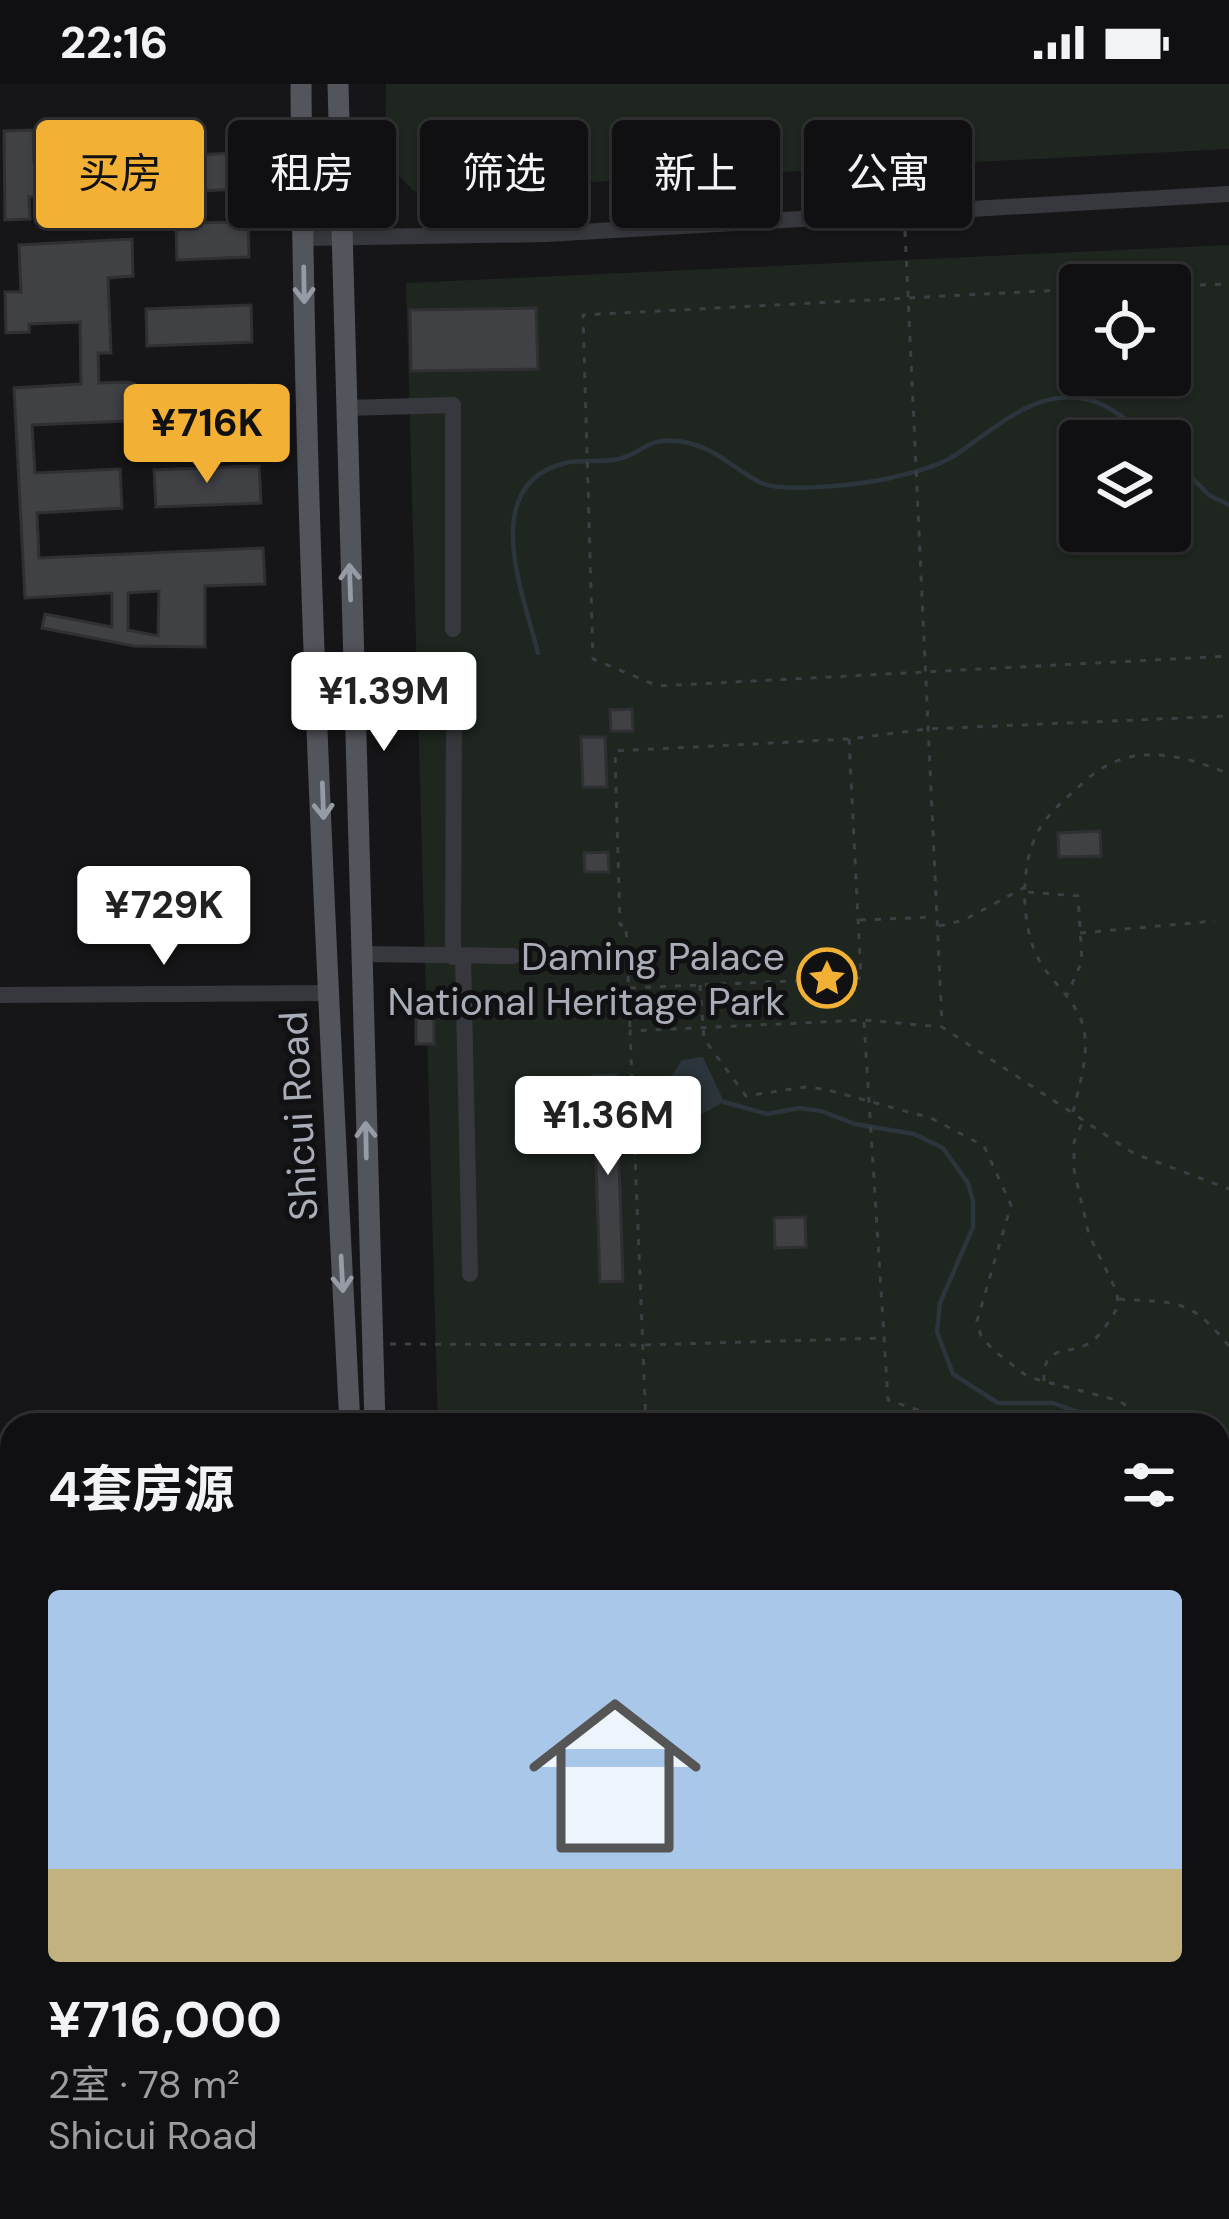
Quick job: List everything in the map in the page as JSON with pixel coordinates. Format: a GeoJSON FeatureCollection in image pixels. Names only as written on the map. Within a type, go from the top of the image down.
{"type":"FeatureCollection","features":[{"type":"Feature","properties":{"kind":"main road","name":"Shicui Road"},"geometry":{"type":"LineString","coordinates":[[301,84],[328,993],[349,1413]]}},
{"type":"Feature","properties":{"kind":"main road","name":"Shicui Road"},"geometry":{"type":"LineString","coordinates":[[338,84],[374,1413]]}},
{"type":"Feature","properties":{"kind":"street"},"geometry":{"type":"LineString","coordinates":[[972,208],[1229,194]]}},
{"type":"Feature","properties":{"kind":"street"},"geometry":{"type":"LineString","coordinates":[[304,238],[546,234],[804,218]]}},
{"type":"Feature","properties":{"kind":"street"},"geometry":{"type":"LineString","coordinates":[[345,408],[453,405],[453,629]]}},
{"type":"Feature","properties":{"kind":"street"},"geometry":{"type":"LineString","coordinates":[[454,720],[470,1274]]}},
{"type":"Feature","properties":{"kind":"street"},"geometry":{"type":"LineString","coordinates":[[362,954],[513,956]]}},
{"type":"Feature","properties":{"kind":"street"},"geometry":{"type":"LineString","coordinates":[[0,995],[328,993]]}},
{"type":"Feature","properties":{"kind":"path"},"geometry":{"type":"LineString","coordinates":[[904,228],[942,1027]]}},
{"type":"Feature","properties":{"kind":"path"},"geometry":{"type":"LineString","coordinates":[[1191,285],[1229,284]]}},
{"type":"Feature","properties":{"kind":"path"},"geometry":{"type":"LineString","coordinates":[[1059,290],[583,315],[593,659],[658,686],[1229,656]]}},
{"type":"Feature","properties":{"kind":"path"},"geometry":{"type":"LineString","coordinates":[[646,1413],[615,751],[849,739],[927,729],[1229,716]]}},
{"type":"Feature","properties":{"kind":"path"},"geometry":{"type":"LineString","coordinates":[[629,988],[861,978],[849,739]]}},
{"type":"Feature","properties":{"kind":"path"},"geometry":{"type":"LineString","coordinates":[[1073,1114],[1086,1049],[1079,1013],[1033,947],[1026,889],[1036,834],[1050,813],[1097,770],[1122,759],[1168,753],[1229,774]]}},
{"type":"Feature","properties":{"kind":"path"},"geometry":{"type":"LineString","coordinates":[[937,926],[964,920],[1026,889],[1078,896],[1082,961],[1067,997]]}},
{"type":"Feature","properties":{"kind":"path"},"geometry":{"type":"LineString","coordinates":[[858,920],[937,917]]}},
{"type":"Feature","properties":{"kind":"path"},"geometry":{"type":"LineString","coordinates":[[1080,933],[1215,921]]}},
{"type":"Feature","properties":{"kind":"path"},"geometry":{"type":"LineString","coordinates":[[700,985],[709,1049],[746,1096],[805,1087],[869,1100],[931,1118],[984,1146],[1011,1205],[977,1321],[981,1336],[1028,1377],[1120,1401],[1136,1413]]}},
{"type":"Feature","properties":{"kind":"path"},"geometry":{"type":"LineString","coordinates":[[630,1030],[864,1020],[942,1027],[1133,1153],[1229,1189]]}},
{"type":"Feature","properties":{"kind":"path"},"geometry":{"type":"LineString","coordinates":[[864,1020],[888,1400],[927,1413]]}},
{"type":"Feature","properties":{"kind":"path"},"geometry":{"type":"LineString","coordinates":[[1044,1382],[1046,1361],[1054,1353],[1093,1341],[1112,1317],[1118,1299],[1089,1235],[1074,1170],[1074,1142],[1083,1120]]}},
{"type":"Feature","properties":{"kind":"path"},"geometry":{"type":"LineString","coordinates":[[1118,1299],[1195,1310],[1229,1346]]}},
{"type":"Feature","properties":{"kind":"path"},"geometry":{"type":"LineString","coordinates":[[370,1344],[643,1346],[883,1338]]}},
{"type":"Feature","properties":{"kind":"shaded area"},"geometry":{"type":"Polygon","coordinates":[[[386,84],[1229,84],[1229,149],[972,162],[972,120],[804,120],[804,171],[780,172],[780,120],[612,120],[612,181],[588,182],[588,120],[420,120],[420,191],[414,191],[396,173],[396,120],[386,120],[386,84]]]}},
{"type":"Feature","properties":{"kind":"shaded area","name":"Daming Palace National Heritage Park"},"geometry":{"type":"Polygon","coordinates":[[[1229,245],[1229,1413],[438,1413],[406,283],[1229,245]]]}},
{"type":"Feature","properties":{"kind":"shaded area"},"geometry":{"type":"Polygon","coordinates":[[[703,1057],[724,1102],[698,1116],[667,1103],[671,1077],[682,1060],[703,1057]]]}},
{"type":"Feature","properties":{"kind":"building"},"geometry":{"type":"Polygon","coordinates":[[[33,130],[36,197],[29,197],[30,219],[5,220],[4,131],[33,130]]]}},
{"type":"Feature","properties":{"kind":"building"},"geometry":{"type":"Polygon","coordinates":[[[228,153],[228,190],[204,191],[204,154],[228,153]]]}},
{"type":"Feature","properties":{"kind":"building"},"geometry":{"type":"Polygon","coordinates":[[[204,223],[248,228],[249,257],[177,260],[176,228],[204,228],[204,223]]]}},
{"type":"Feature","properties":{"kind":"building"},"geometry":{"type":"Polygon","coordinates":[[[132,239],[133,276],[108,278],[111,353],[98,353],[99,383],[128,382],[136,390],[255,385],[257,422],[32,425],[35,473],[120,469],[122,508],[37,513],[39,558],[263,548],[265,584],[205,586],[205,647],[134,646],[42,628],[45,614],[112,627],[112,593],[25,598],[14,388],[81,384],[80,322],[29,324],[29,332],[6,333],[5,292],[21,292],[19,245],[132,239]],[[159,591],[128,593],[128,630],[158,636],[159,591]]]}},
{"type":"Feature","properties":{"kind":"building"},"geometry":{"type":"Polygon","coordinates":[[[251,305],[252,342],[147,346],[146,309],[251,305]]]}},
{"type":"Feature","properties":{"kind":"building"},"geometry":{"type":"Polygon","coordinates":[[[536,308],[538,369],[411,371],[410,310],[536,308]]]}},
{"type":"Feature","properties":{"kind":"building"},"geometry":{"type":"Polygon","coordinates":[[[259,466],[261,503],[156,507],[154,470],[259,466]]]}},
{"type":"Feature","properties":{"kind":"building"},"geometry":{"type":"Polygon","coordinates":[[[632,709],[633,731],[611,731],[610,710],[632,709]]]}},
{"type":"Feature","properties":{"kind":"building"},"geometry":{"type":"Polygon","coordinates":[[[581,737],[605,737],[607,787],[583,787],[581,737]]]}},
{"type":"Feature","properties":{"kind":"building"},"geometry":{"type":"Polygon","coordinates":[[[1100,831],[1101,856],[1059,857],[1058,833],[1100,831]]]}},
{"type":"Feature","properties":{"kind":"building"},"geometry":{"type":"Polygon","coordinates":[[[608,852],[609,872],[585,872],[584,853],[608,852]]]}},
{"type":"Feature","properties":{"kind":"building"},"geometry":{"type":"Polygon","coordinates":[[[416,998],[434,998],[434,1044],[416,1044],[416,998]]]}},
{"type":"Feature","properties":{"kind":"building"},"geometry":{"type":"Polygon","coordinates":[[[616,1075],[623,1281],[600,1282],[593,1076],[616,1075]]]}},
{"type":"Feature","properties":{"kind":"building"},"geometry":{"type":"Polygon","coordinates":[[[805,1217],[806,1247],[775,1248],[774,1218],[805,1217]]]}},
{"type":"Feature","properties":{"kind":"waterway"},"geometry":{"type":"LineString","coordinates":[[538,653],[517,573],[514,517],[522,494],[538,475],[565,463],[619,459],[652,443],[678,441],[711,452],[759,482],[805,488],[864,482],[940,463],[1040,402],[1080,398],[1127,420]]}},
{"type":"Feature","properties":{"kind":"waterway"},"geometry":{"type":"LineString","coordinates":[[1191,477],[1209,495],[1229,505]]}},
{"type":"Feature","properties":{"kind":"waterway"},"geometry":{"type":"LineString","coordinates":[[724,1102],[767,1114],[799,1108],[821,1111],[855,1124],[914,1134],[943,1148],[968,1183],[973,1201],[973,1227],[940,1303],[937,1332],[953,1374],[998,1403],[1053,1403],[1081,1413]]}},
{"type":"Feature","properties":{"kind":"place","name":"Daming Palace National Heritage Park"},"geometry":{"type":"Point","coordinates":[827,978]}}]}
